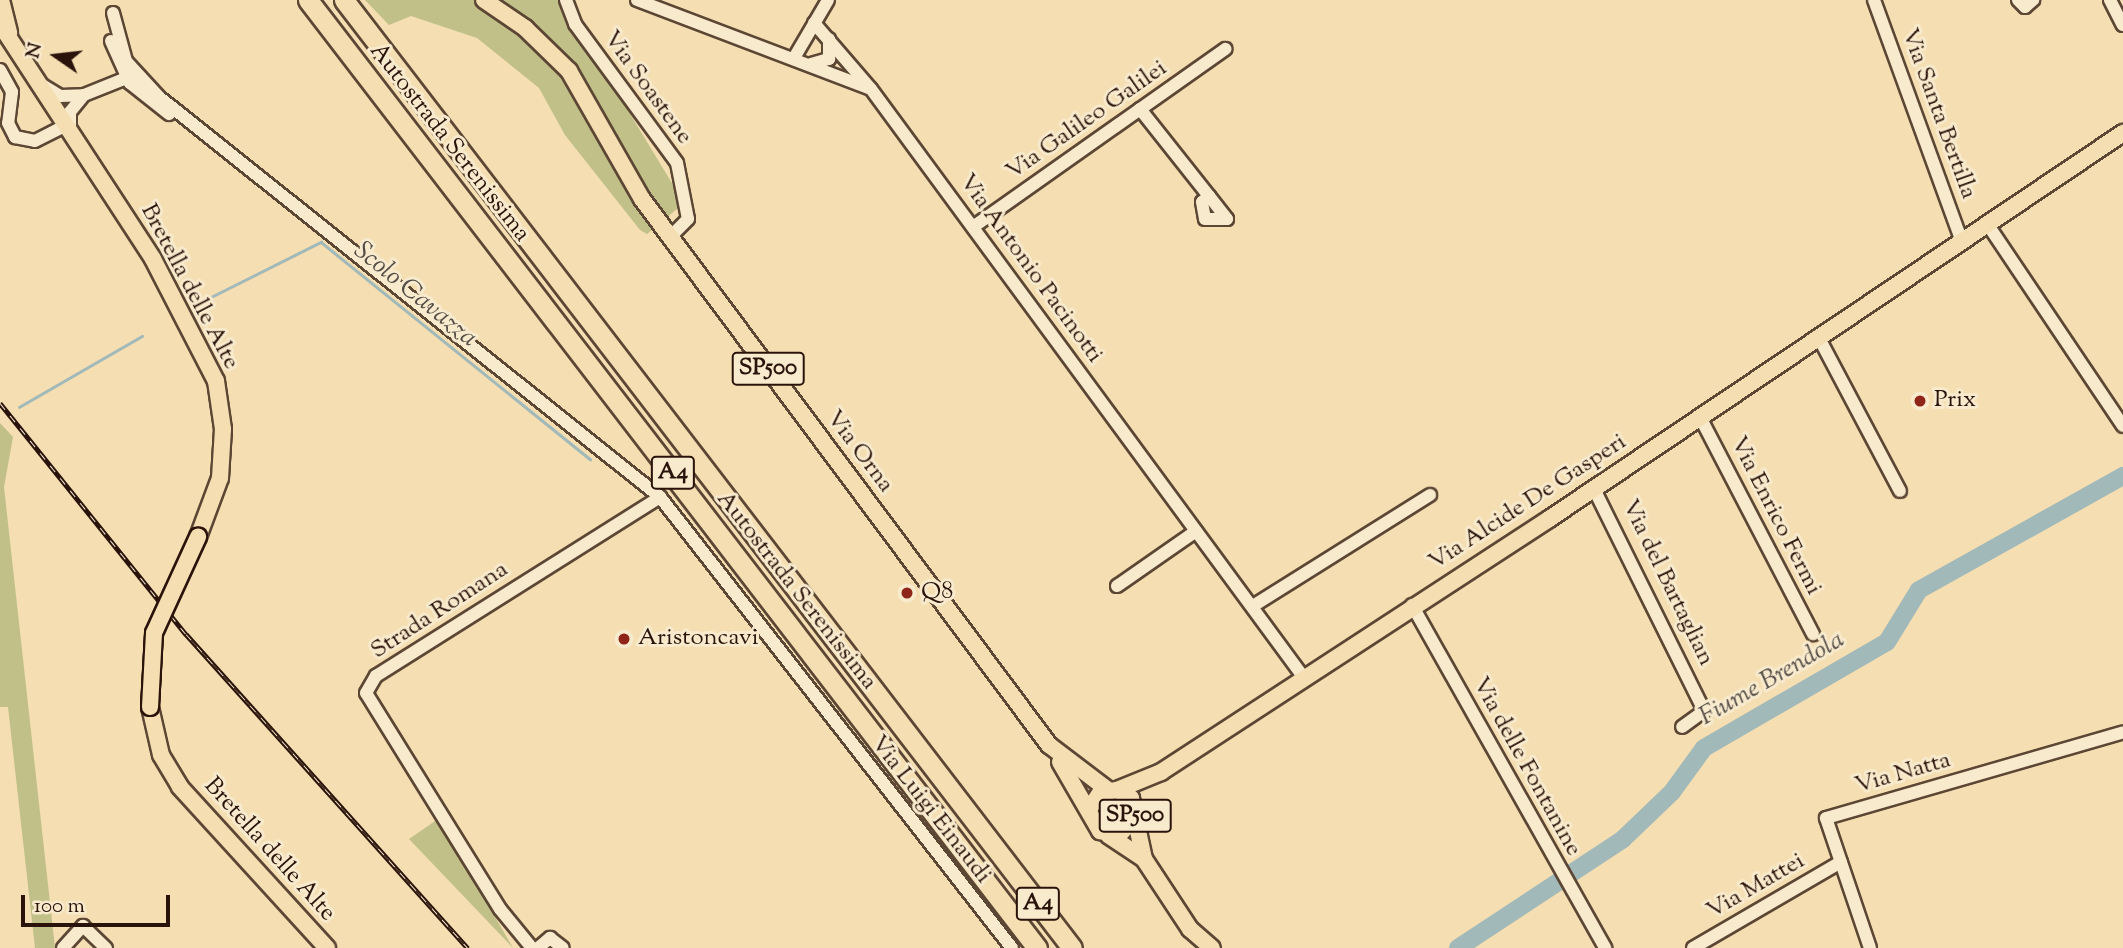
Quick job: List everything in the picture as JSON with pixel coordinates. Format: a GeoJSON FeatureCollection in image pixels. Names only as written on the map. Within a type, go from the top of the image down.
{"type":"FeatureCollection","features":[{"type":"Feature","properties":{"kind":"highway","name":"Autostrada Serenissima"},"geometry":{"type":"LineString","coordinates":[[308,0],[1037,948]]}},
{"type":"Feature","properties":{"kind":"highway","name":"Autostrada Serenissima"},"geometry":{"type":"LineString","coordinates":[[344,0],[1072,948]]}},
{"type":"Feature","properties":{"kind":"main road"},"geometry":{"type":"LineString","coordinates":[[1,0],[12,38]]}},
{"type":"Feature","properties":{"kind":"main road","name":"Via Orna"},"geometry":{"type":"LineString","coordinates":[[484,0],[525,28],[569,71],[670,237],[1049,745],[1113,790]]}},
{"type":"Feature","properties":{"kind":"main road","name":"Bretella delle Alte"},"geometry":{"type":"LineString","coordinates":[[0,24],[12,38],[69,133],[153,259],[216,381],[223,429],[220,478],[198,537],[154,633],[150,707],[161,755],[180,787],[327,948]]}},
{"type":"Feature","properties":{"kind":"main road","name":"Via Alcide De Gasperi"},"geometry":{"type":"LineString","coordinates":[[1113,790],[1153,776],[1302,675],[1594,489],[2123,133]]}},
{"type":"Feature","properties":{"kind":"main road","name":"SP500"},"geometry":{"type":"LineString","coordinates":[[1049,745],[1090,808],[1094,825],[1144,859]]}},
{"type":"Feature","properties":{"kind":"main road"},"geometry":{"type":"LineString","coordinates":[[1135,816],[1153,776]]}},
{"type":"Feature","properties":{"kind":"main road","name":"SP500"},"geometry":{"type":"LineString","coordinates":[[1090,808],[1113,790],[1131,798],[1144,859],[1190,929],[1212,948]]}},
{"type":"Feature","properties":{"kind":"main road","name":"SP500"},"geometry":{"type":"LineString","coordinates":[[1108,835],[1125,832],[1135,816]]}},
{"type":"Feature","properties":{"kind":"street","name":"Via Soastene"},"geometry":{"type":"LineString","coordinates":[[566,0],[575,24],[677,163],[688,219],[670,237]]}},
{"type":"Feature","properties":{"kind":"street"},"geometry":{"type":"LineString","coordinates":[[637,0],[871,89]]}},
{"type":"Feature","properties":{"kind":"street"},"geometry":{"type":"LineString","coordinates":[[794,58],[828,0]]}},
{"type":"Feature","properties":{"kind":"street","name":"Via Santa Bertilla"},"geometry":{"type":"LineString","coordinates":[[1874,0],[1962,243]]}},
{"type":"Feature","properties":{"kind":"street"},"geometry":{"type":"LineString","coordinates":[[2018,0],[2025,7],[2033,0]]}},
{"type":"Feature","properties":{"kind":"street"},"geometry":{"type":"LineString","coordinates":[[2113,1],[2123,25]]}},
{"type":"Feature","properties":{"kind":"street","name":"Via Luigi Einaudi"},"geometry":{"type":"LineString","coordinates":[[114,6],[113,53],[100,85],[139,93]]}},
{"type":"Feature","properties":{"kind":"street","name":"Via Luigi Einaudi"},"geometry":{"type":"LineString","coordinates":[[114,6],[126,61],[182,117]]}},
{"type":"Feature","properties":{"kind":"street","name":"Via Antonio Pacinotti"},"geometry":{"type":"LineString","coordinates":[[814,23],[841,50],[871,89],[1302,675]]}},
{"type":"Feature","properties":{"kind":"street"},"geometry":{"type":"LineString","coordinates":[[810,64],[829,59],[828,37]]}},
{"type":"Feature","properties":{"kind":"street","name":"Via Galileo Galilei"},"geometry":{"type":"LineString","coordinates":[[973,227],[1225,49]]}},
{"type":"Feature","properties":{"kind":"street","name":"Via Luigi Einaudi"},"geometry":{"type":"LineString","coordinates":[[113,53],[125,76],[139,93],[200,132]]}},
{"type":"Feature","properties":{"kind":"street"},"geometry":{"type":"LineString","coordinates":[[0,70],[12,92],[8,123],[15,136],[35,141],[69,133],[69,117],[84,95],[100,85],[125,76]]}},
{"type":"Feature","properties":{"kind":"street","name":"Via Luigi Einaudi"},"geometry":{"type":"LineString","coordinates":[[125,76],[182,117],[660,497],[1012,948]]}},
{"type":"Feature","properties":{"kind":"street"},"geometry":{"type":"LineString","coordinates":[[35,77],[57,95],[84,95]]}},
{"type":"Feature","properties":{"kind":"street"},"geometry":{"type":"LineString","coordinates":[[1140,109],[1209,196]]}},
{"type":"Feature","properties":{"kind":"street"},"geometry":{"type":"LineString","coordinates":[[1988,225],[2123,426]]}},
{"type":"Feature","properties":{"kind":"street"},"geometry":{"type":"LineString","coordinates":[[1819,338],[1900,491]]}},
{"type":"Feature","properties":{"kind":"street","name":"Via Enrico Fermi"},"geometry":{"type":"LineString","coordinates":[[1700,417],[1813,634]]}},
{"type":"Feature","properties":{"kind":"street","name":"Via del Bartaglian"},"geometry":{"type":"LineString","coordinates":[[1594,489],[1704,711],[1682,727]]}},
{"type":"Feature","properties":{"kind":"street"},"geometry":{"type":"LineString","coordinates":[[1253,606],[1430,495]]}},
{"type":"Feature","properties":{"kind":"street","name":"Strada Romana"},"geometry":{"type":"LineString","coordinates":[[532,948],[500,909],[366,693],[376,676],[660,497]]}},
{"type":"Feature","properties":{"kind":"street"},"geometry":{"type":"LineString","coordinates":[[1117,586],[1196,531]]}},
{"type":"Feature","properties":{"kind":"street","name":"Via delle Fontanine"},"geometry":{"type":"LineString","coordinates":[[1412,605],[1605,948]]}},
{"type":"Feature","properties":{"kind":"street","name":"Via Natta"},"geometry":{"type":"LineString","coordinates":[[1870,948],[1826,818],[2123,732]]}},
{"type":"Feature","properties":{"kind":"street","name":"Via Mattei"},"geometry":{"type":"LineString","coordinates":[[1693,948],[1841,862]]}},
{"type":"Feature","properties":{"kind":"street"},"geometry":{"type":"LineString","coordinates":[[63,948],[83,926],[106,948]]}},
{"type":"Feature","properties":{"kind":"street"},"geometry":{"type":"LineString","coordinates":[[538,948],[550,938],[563,948]]}},
{"type":"Feature","properties":{"kind":"shaded area"},"geometry":{"type":"Polygon","coordinates":[[[365,0],[561,0],[684,203],[647,234],[640,230],[565,135],[539,88],[477,38],[411,16],[389,25],[365,0]]]}},
{"type":"Feature","properties":{"kind":"shaded area"},"geometry":{"type":"Polygon","coordinates":[[[0,423],[13,437],[4,487],[55,948],[35,948],[8,707],[0,707],[0,423]]]}},
{"type":"Feature","properties":{"kind":"shaded area"},"geometry":{"type":"Polygon","coordinates":[[[438,819],[513,948],[409,839],[438,819]]]}},
{"type":"Feature","properties":{"kind":"waterway","name":"Scolo Cavazza"},"geometry":{"type":"LineString","coordinates":[[203,301],[321,242],[590,459]]}},
{"type":"Feature","properties":{"kind":"waterway","name":"Scolo Cavazza"},"geometry":{"type":"LineString","coordinates":[[19,407],[142,336]]}},
{"type":"Feature","properties":{"kind":"waterway","name":"Fiume Brendola"},"geometry":{"type":"LineString","coordinates":[[1458,948],[1623,839],[1672,792],[1704,748],[1887,642],[1919,590],[2123,476]]}},
{"type":"Feature","properties":{"kind":"railway"},"geometry":{"type":"LineString","coordinates":[[0,403],[186,634],[468,948]]}},
{"type":"Feature","properties":{"kind":"place","name":"Prix"},"geometry":{"type":"Point","coordinates":[1920,401]}},
{"type":"Feature","properties":{"kind":"place","name":"Q8"},"geometry":{"type":"Point","coordinates":[907,593]}},
{"type":"Feature","properties":{"kind":"place","name":"Aristoncavi"},"geometry":{"type":"Point","coordinates":[624,639]}}]}
